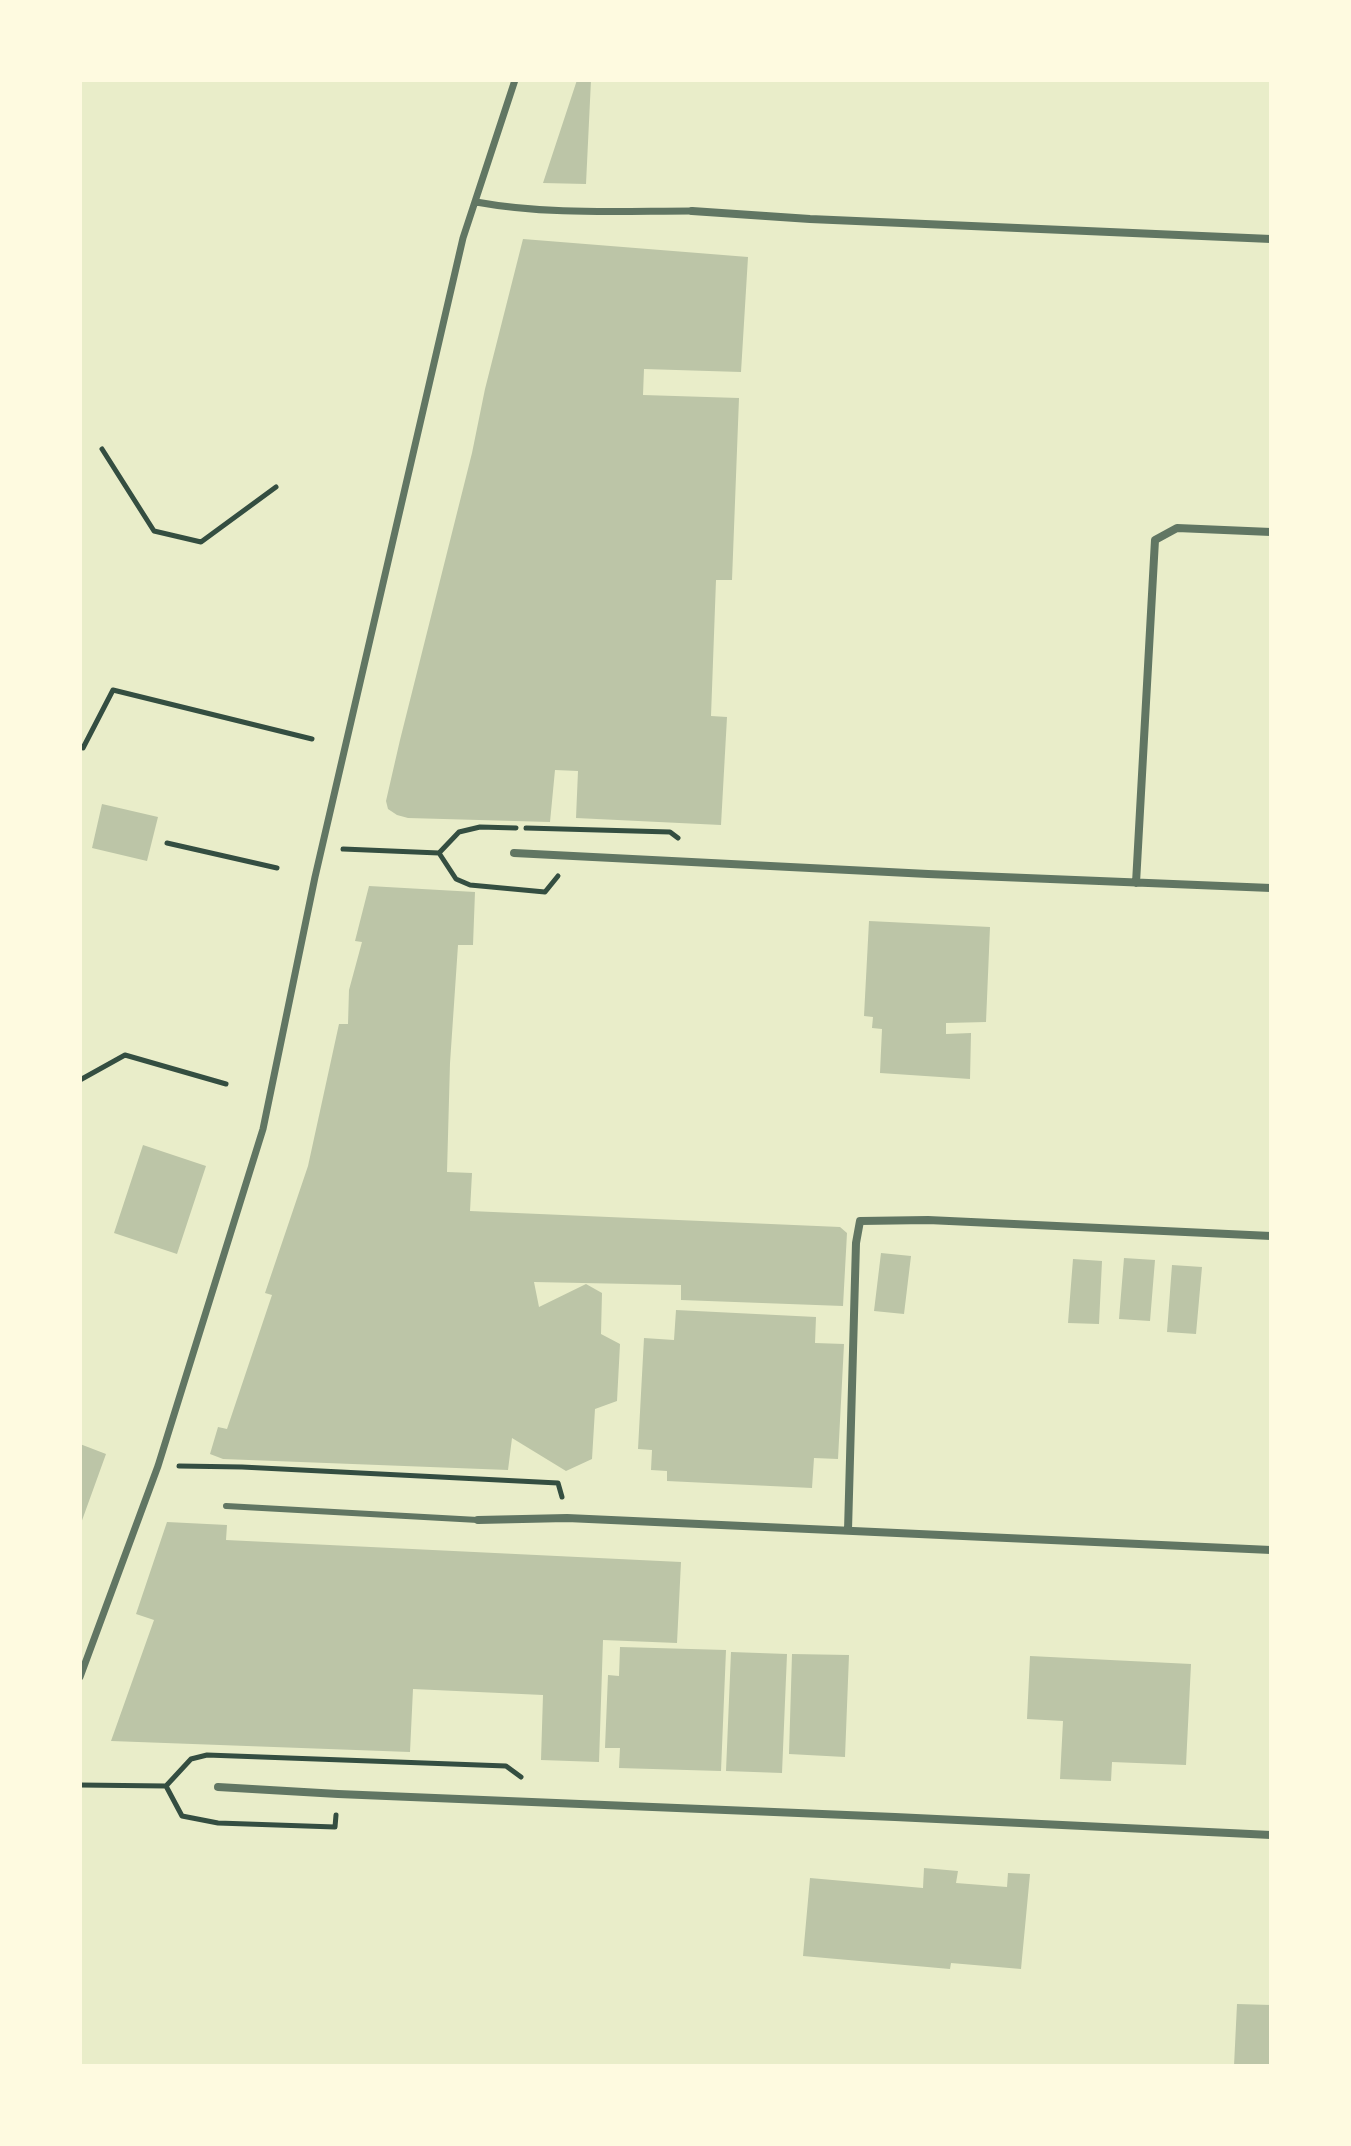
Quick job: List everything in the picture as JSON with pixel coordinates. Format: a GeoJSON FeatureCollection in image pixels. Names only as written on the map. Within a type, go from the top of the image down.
{"type":"FeatureCollection","features":[{"type":"Feature","properties":{"kind":"street"},"geometry":{"type":"LineString","coordinates":[[80,1677],[158,1466],[263,1129],[322,848],[463,238],[515,80]]}},
{"type":"Feature","properties":{"kind":"street"},"geometry":{"type":"LineString","coordinates":[[476,202],[509,208],[692,211],[1271,239]]}},
{"type":"Feature","properties":{"kind":"street"},"geometry":{"type":"LineString","coordinates":[[1136,883],[1155,540],[1177,528],[1271,532]]}},
{"type":"Feature","properties":{"kind":"street"},"geometry":{"type":"LineString","coordinates":[[514,853],[1271,888]]}},
{"type":"Feature","properties":{"kind":"street"},"geometry":{"type":"LineString","coordinates":[[848,1530],[856,1243],[860,1221],[928,1220],[1271,1236]]}},
{"type":"Feature","properties":{"kind":"street"},"geometry":{"type":"LineString","coordinates":[[478,1520],[567,1518],[1271,1550]]}},
{"type":"Feature","properties":{"kind":"street"},"geometry":{"type":"LineString","coordinates":[[218,1787],[1271,1835]]}},
{"type":"Feature","properties":{"kind":"lane"},"geometry":{"type":"LineString","coordinates":[[226,1506],[478,1520]]}},
{"type":"Feature","properties":{"kind":"path"},"geometry":{"type":"LineString","coordinates":[[102,449],[154,531],[201,542],[276,487]]}},
{"type":"Feature","properties":{"kind":"path"},"geometry":{"type":"LineString","coordinates":[[80,747],[83,748],[113,690],[312,739]]}},
{"type":"Feature","properties":{"kind":"path"},"geometry":{"type":"LineString","coordinates":[[167,843],[277,868]]}},
{"type":"Feature","properties":{"kind":"path"},"geometry":{"type":"LineString","coordinates":[[322,848],[439,853],[456,879],[470,885],[545,892],[558,877],[560,855]]}},
{"type":"Feature","properties":{"kind":"path"},"geometry":{"type":"LineString","coordinates":[[80,1080],[125,1055],[226,1084]]}},
{"type":"Feature","properties":{"kind":"path"},"geometry":{"type":"LineString","coordinates":[[158,1466],[242,1467],[558,1483],[567,1518]]}},
{"type":"Feature","properties":{"kind":"path"},"geometry":{"type":"LineString","coordinates":[[166,1786],[191,1759],[207,1755],[506,1766],[521,1777]]}},
{"type":"Feature","properties":{"kind":"building"},"geometry":{"type":"Polygon","coordinates":[[[577,80],[591,80],[586,184],[543,183],[577,80]]]}},
{"type":"Feature","properties":{"kind":"building"},"geometry":{"type":"Polygon","coordinates":[[[523,239],[748,257],[741,372],[644,369],[643,395],[739,398],[732,580],[716,580],[711,716],[727,717],[721,825],[576,818],[578,771],[555,770],[550,822],[408,818],[388,809],[386,801],[400,740],[523,239]]]}},
{"type":"Feature","properties":{"kind":"building"},"geometry":{"type":"Polygon","coordinates":[[[102,804],[158,817],[147,861],[92,848],[102,804]]]}},
{"type":"Feature","properties":{"kind":"building"},"geometry":{"type":"Polygon","coordinates":[[[369,886],[475,892],[473,945],[458,945],[447,1172],[472,1173],[470,1211],[840,1227],[847,1233],[843,1306],[681,1300],[681,1285],[534,1282],[539,1307],[586,1284],[602,1293],[601,1334],[620,1344],[617,1401],[595,1409],[592,1459],[566,1471],[512,1438],[508,1470],[223,1459],[210,1454],[218,1427],[227,1429],[272,1295],[265,1293],[308,1166],[339,1024],[348,1024],[349,990],[362,942],[355,941],[369,886]]]}},
{"type":"Feature","properties":{"kind":"building"},"geometry":{"type":"Polygon","coordinates":[[[869,921],[990,927],[986,1022],[946,1023],[946,1034],[971,1033],[970,1079],[880,1073],[882,1029],[872,1028],[873,1017],[864,1016],[869,921]]]}},
{"type":"Feature","properties":{"kind":"building"},"geometry":{"type":"Polygon","coordinates":[[[143,1145],[206,1166],[177,1254],[114,1233],[143,1145]]]}},
{"type":"Feature","properties":{"kind":"building"},"geometry":{"type":"Polygon","coordinates":[[[881,1253],[911,1256],[904,1314],[874,1311],[881,1253]]]}},
{"type":"Feature","properties":{"kind":"building"},"geometry":{"type":"Polygon","coordinates":[[[1124,1258],[1155,1260],[1150,1321],[1119,1319],[1124,1258]]]}},
{"type":"Feature","properties":{"kind":"building"},"geometry":{"type":"Polygon","coordinates":[[[1073,1259],[1102,1261],[1099,1324],[1068,1323],[1073,1259]]]}},
{"type":"Feature","properties":{"kind":"building"},"geometry":{"type":"Polygon","coordinates":[[[1172,1265],[1202,1267],[1196,1334],[1167,1332],[1172,1265]]]}},
{"type":"Feature","properties":{"kind":"building"},"geometry":{"type":"Polygon","coordinates":[[[676,1310],[816,1317],[815,1343],[844,1344],[838,1459],[814,1458],[812,1488],[667,1481],[667,1471],[651,1470],[652,1450],[638,1449],[644,1338],[674,1340],[676,1310]]]}},
{"type":"Feature","properties":{"kind":"building"},"geometry":{"type":"Polygon","coordinates":[[[80,1444],[106,1454],[80,1526],[80,1444]]]}},
{"type":"Feature","properties":{"kind":"building"},"geometry":{"type":"Polygon","coordinates":[[[167,1522],[227,1525],[226,1540],[681,1562],[677,1643],[603,1640],[599,1762],[541,1760],[543,1695],[413,1689],[410,1752],[111,1741],[154,1620],[136,1614],[167,1522]]]}},
{"type":"Feature","properties":{"kind":"building"},"geometry":{"type":"Polygon","coordinates":[[[620,1647],[726,1650],[721,1771],[619,1768],[620,1748],[605,1748],[608,1675],[619,1676],[620,1647]]]}},
{"type":"Feature","properties":{"kind":"building"},"geometry":{"type":"Polygon","coordinates":[[[731,1652],[787,1654],[782,1773],[726,1771],[731,1652]]]}},
{"type":"Feature","properties":{"kind":"building"},"geometry":{"type":"Polygon","coordinates":[[[792,1654],[849,1655],[845,1757],[789,1754],[792,1654]]]}},
{"type":"Feature","properties":{"kind":"building"},"geometry":{"type":"Polygon","coordinates":[[[1030,1656],[1191,1664],[1186,1765],[1112,1762],[1111,1781],[1060,1779],[1063,1721],[1027,1719],[1030,1656]]]}},
{"type":"Feature","properties":{"kind":"building"},"geometry":{"type":"Polygon","coordinates":[[[924,1868],[958,1871],[956,1883],[1007,1887],[1008,1873],[1030,1874],[1021,1969],[951,1963],[950,1969],[803,1956],[810,1878],[923,1888],[924,1868]]]}},
{"type":"Feature","properties":{"kind":"building"},"geometry":{"type":"Polygon","coordinates":[[[1237,2004],[1271,2005],[1271,2066],[1234,2066],[1237,2004]]]}}]}
